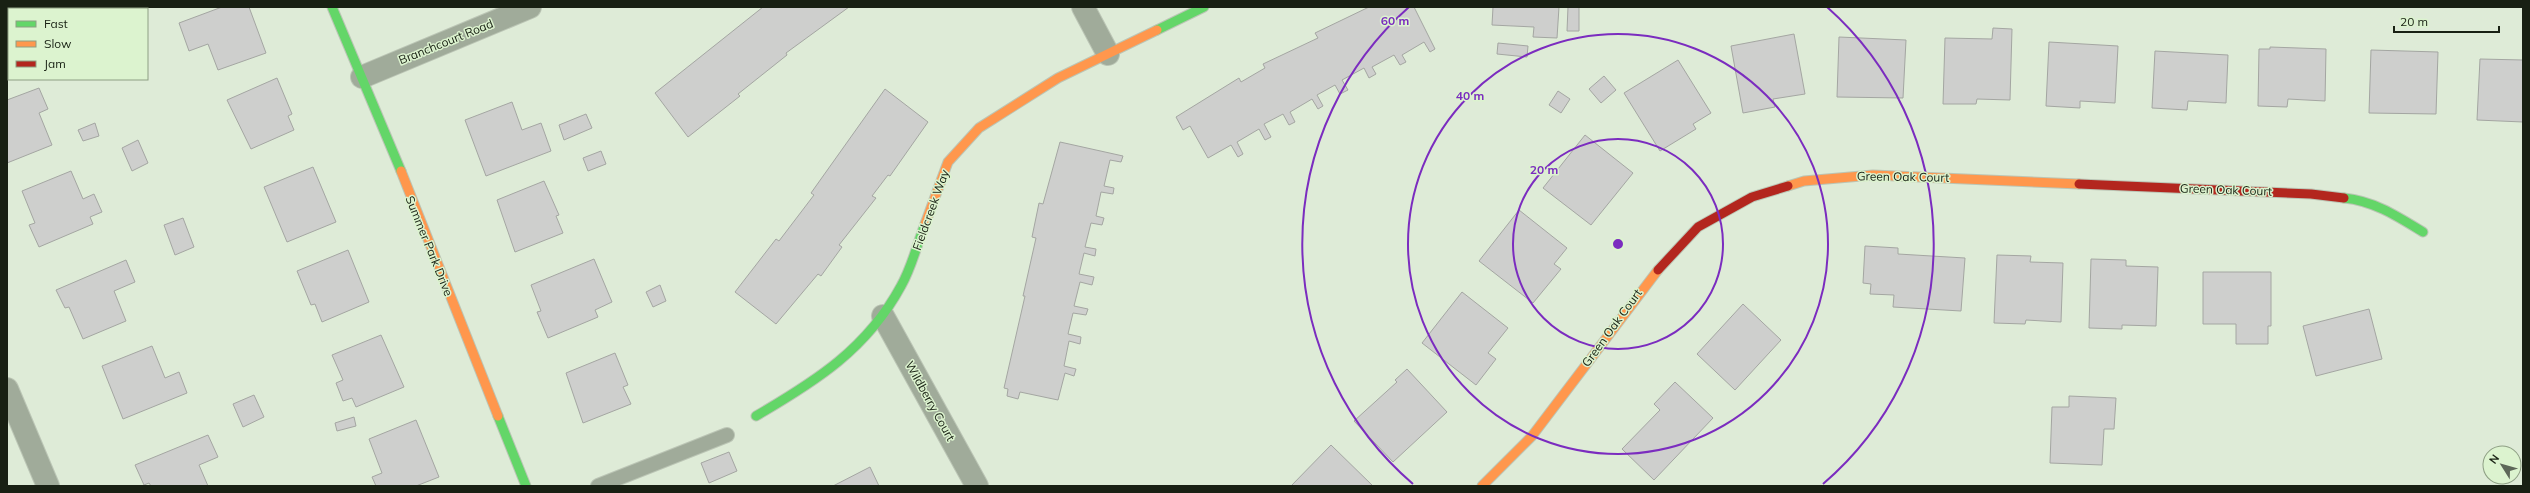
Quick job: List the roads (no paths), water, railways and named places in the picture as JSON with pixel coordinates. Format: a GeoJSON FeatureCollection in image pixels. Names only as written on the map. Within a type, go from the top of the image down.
{"type":"FeatureCollection","features":[{"type":"Feature","properties":{"kind":"street","name":"Summer Park Drive"},"geometry":{"type":"LineString","coordinates":[[332,7],[362,76],[526,486]]}},
{"type":"Feature","properties":{"kind":"street","name":"Branchcourt Road"},"geometry":{"type":"LineString","coordinates":[[362,76],[530,7]]}},
{"type":"Feature","properties":{"kind":"street"},"geometry":{"type":"LineString","coordinates":[[1083,7],[1108,54]]}},
{"type":"Feature","properties":{"kind":"street","name":"Fieldcreek Way"},"geometry":{"type":"LineString","coordinates":[[756,416],[810,384],[854,350],[883,316],[902,285],[948,162],[979,128],[1058,78],[1204,7]]}},
{"type":"Feature","properties":{"kind":"street","name":"Green Oak Court"},"geometry":{"type":"LineString","coordinates":[[1482,486],[1532,436],[1646,281],[1698,227],[1752,197],[1804,181],[1873,175],[2311,194],[2357,199],[2386,209],[2423,232]]}},
{"type":"Feature","properties":{"kind":"street","name":"Wildberry Court"},"geometry":{"type":"LineString","coordinates":[[883,316],[977,486]]}},
{"type":"Feature","properties":{"kind":"street"},"geometry":{"type":"LineString","coordinates":[[7,389],[48,486]]}},
{"type":"Feature","properties":{"kind":"lane"},"geometry":{"type":"LineString","coordinates":[[598,486],[726,435]]}}]}
